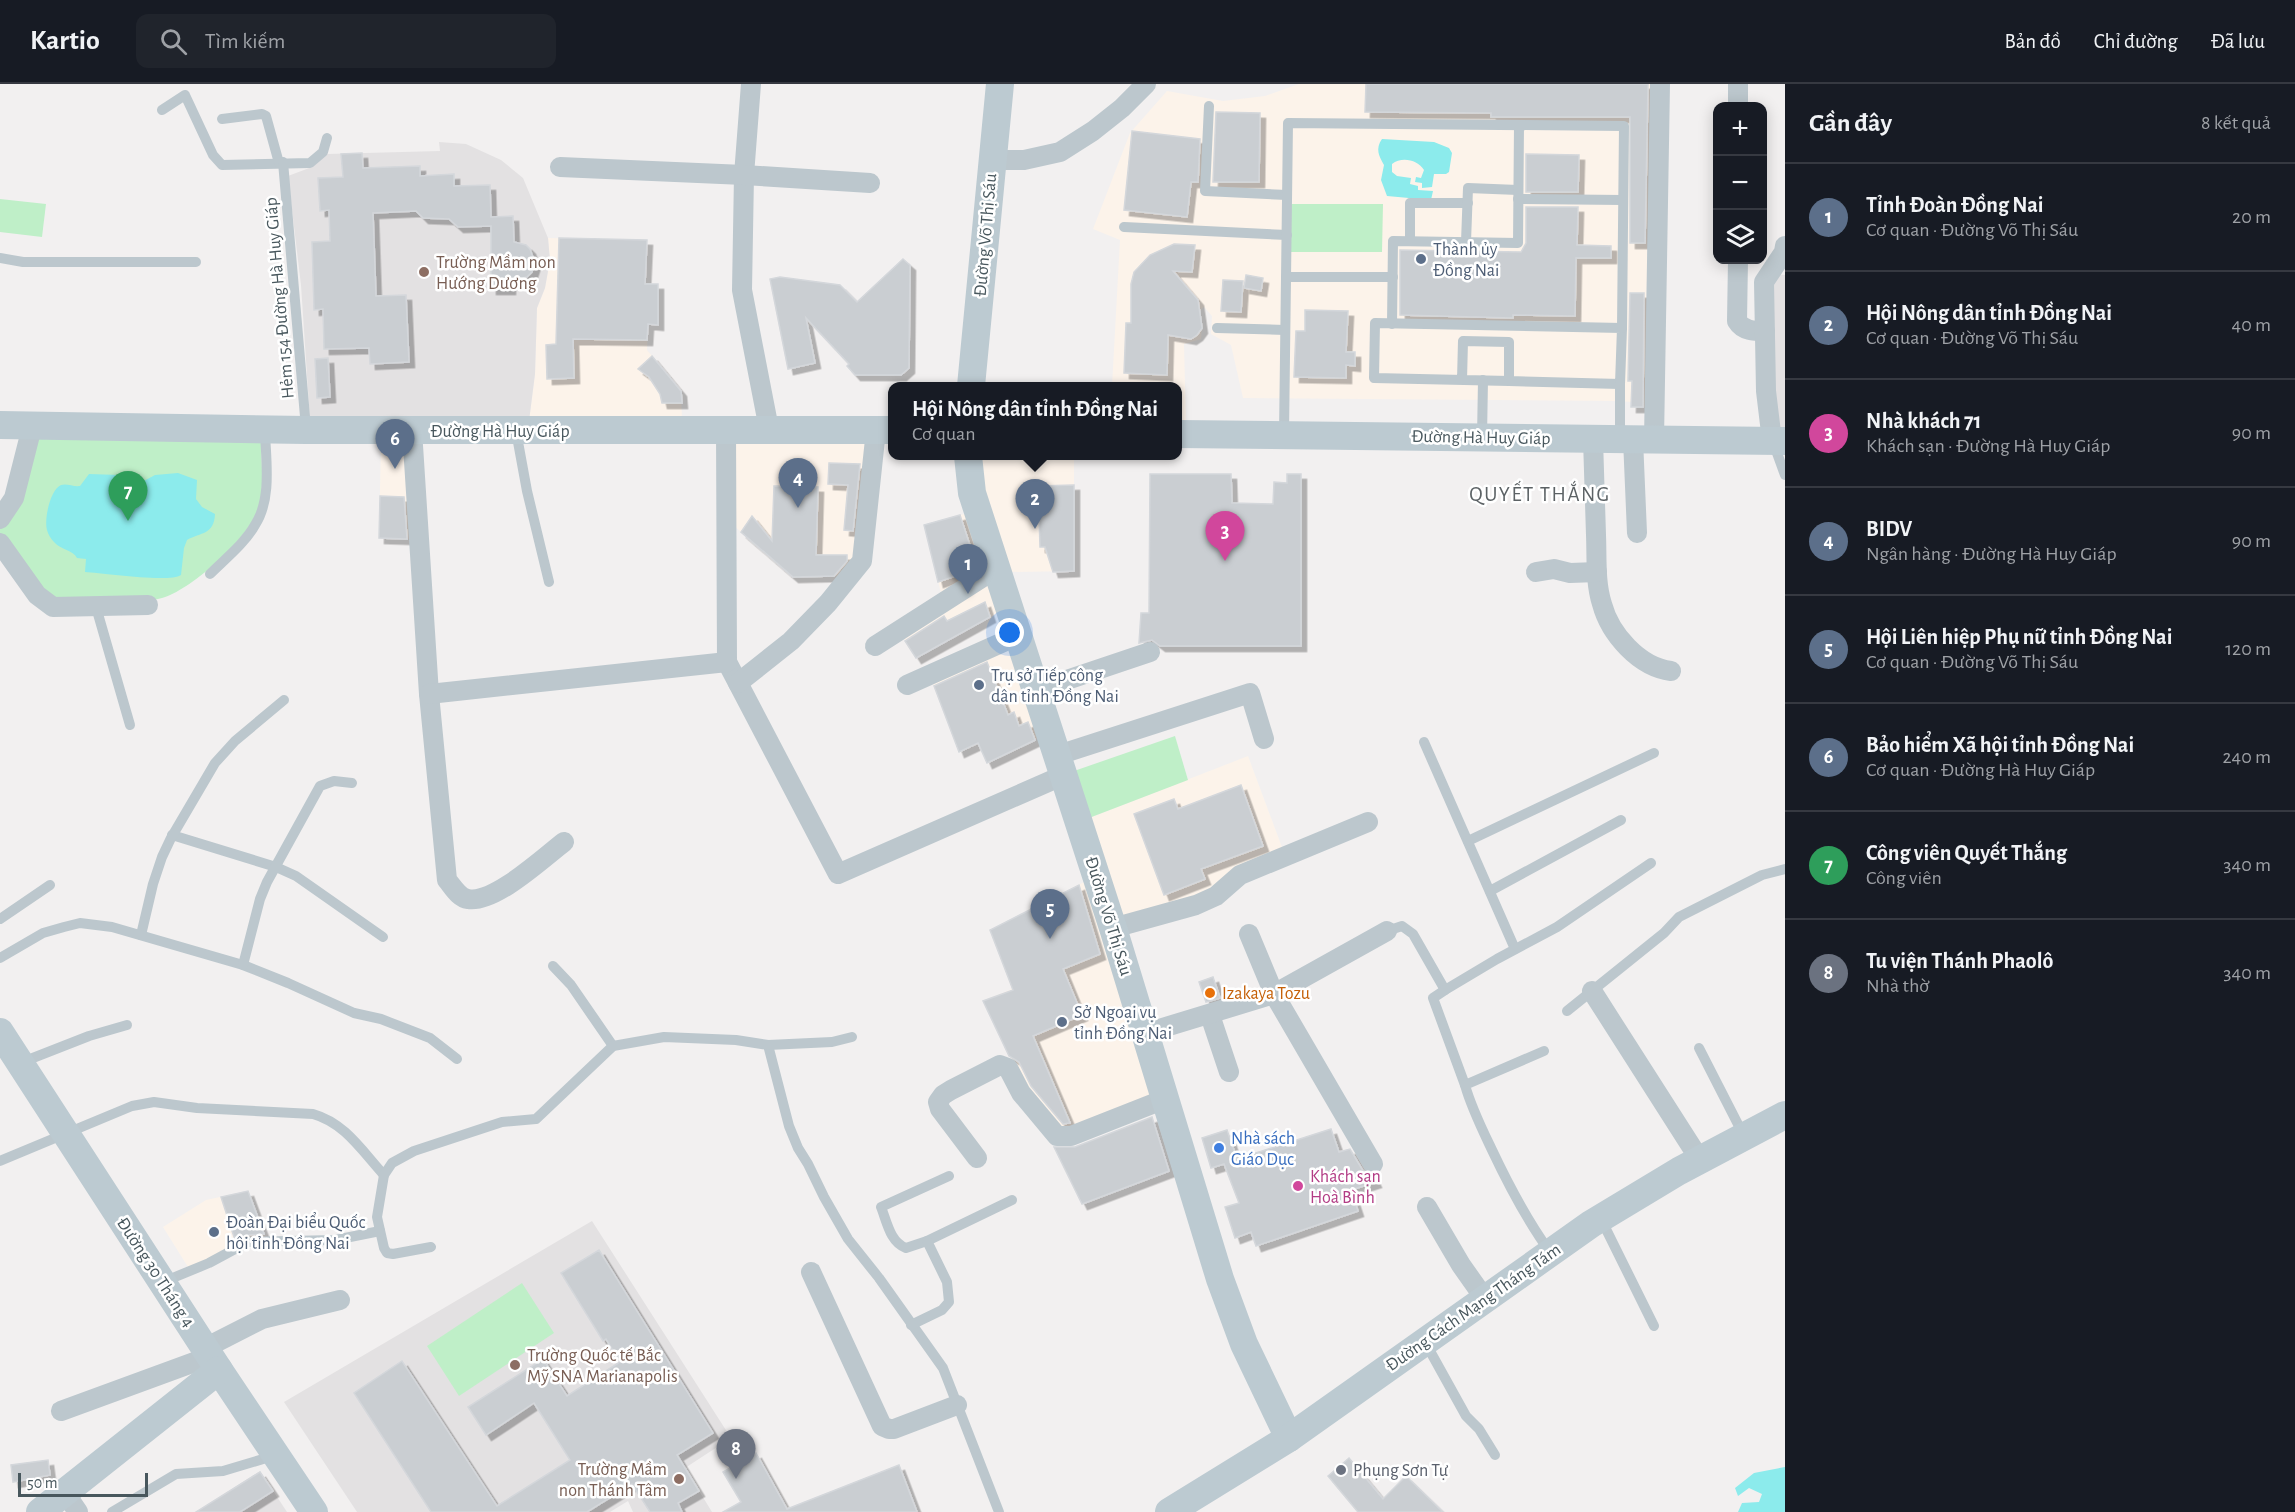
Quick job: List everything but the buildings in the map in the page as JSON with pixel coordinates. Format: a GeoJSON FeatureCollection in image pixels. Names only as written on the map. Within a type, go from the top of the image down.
{"type":"FeatureCollection","features":[{"type":"Feature","properties":{"kind":"main road","name":"Đường Võ Thị Sáu"},"geometry":{"type":"LineString","coordinates":[[971,382],[1000,84]]}},
{"type":"Feature","properties":{"kind":"main road","name":"Đường Hà Huy Giáp"},"geometry":{"type":"LineString","coordinates":[[0,425],[265,430],[884,430]]}},
{"type":"Feature","properties":{"kind":"main road","name":"Đường Hà Huy Giáp"},"geometry":{"type":"LineString","coordinates":[[1182,434],[1779,441]]}},
{"type":"Feature","properties":{"kind":"main road","name":"Đường Võ Thị Sáu"},"geometry":{"type":"LineString","coordinates":[[968,460],[972,493],[1113,928],[1234,1320],[1289,1438]]}},
{"type":"Feature","properties":{"kind":"main road","name":"Đường 30 Tháng 4"},"geometry":{"type":"LineString","coordinates":[[0,1032],[314,1512]]}},
{"type":"Feature","properties":{"kind":"main road","name":"Đường Cách Mạng Tháng Tám"},"geometry":{"type":"LineString","coordinates":[[1184,1508],[1289,1438],[1600,1219],[1700,1160],[1785,1114]]}},
{"type":"Feature","properties":{"kind":"main road"},"geometry":{"type":"LineString","coordinates":[[40,1512],[71,1502],[212,1358]]}},
{"type":"Feature","properties":{"kind":"street"},"geometry":{"type":"LineString","coordinates":[[751,84],[744,175],[742,290],[769,429]]}},
{"type":"Feature","properties":{"kind":"street"},"geometry":{"type":"LineString","coordinates":[[992,160],[1023,160],[1060,152],[1093,131],[1122,108],[1146,84]]}},
{"type":"Feature","properties":{"kind":"street"},"geometry":{"type":"LineString","coordinates":[[1660,84],[1625,439],[1597,572],[1602,605],[1607,619],[1620,638],[1644,661],[1662,670],[1671,671]]}},
{"type":"Feature","properties":{"kind":"street"},"geometry":{"type":"LineString","coordinates":[[1738,84],[1738,102]]}},
{"type":"Feature","properties":{"kind":"street"},"geometry":{"type":"LineString","coordinates":[[560,167],[870,183]]}},
{"type":"Feature","properties":{"kind":"street"},"geometry":{"type":"LineString","coordinates":[[1779,441],[1766,391],[1765,331],[1774,273],[1785,246]]}},
{"type":"Feature","properties":{"kind":"street"},"geometry":{"type":"LineString","coordinates":[[1738,264],[1737,321],[1749,330],[1765,331]]}},
{"type":"Feature","properties":{"kind":"street"},"geometry":{"type":"LineString","coordinates":[[1737,281],[1774,273]]}},
{"type":"Feature","properties":{"kind":"street"},"geometry":{"type":"LineString","coordinates":[[0,519],[14,498],[32,427]]}},
{"type":"Feature","properties":{"kind":"street"},"geometry":{"type":"LineString","coordinates":[[726,429],[727,662],[837,874],[1061,765],[1250,693],[1264,739]]}},
{"type":"Feature","properties":{"kind":"street"},"geometry":{"type":"LineString","coordinates":[[412,430],[429,694],[447,880],[467,899],[480,899],[492,894],[564,842]]}},
{"type":"Feature","properties":{"kind":"street"},"geometry":{"type":"LineString","coordinates":[[738,683],[791,640],[828,603],[862,561],[884,430]]}},
{"type":"Feature","properties":{"kind":"street"},"geometry":{"type":"LineString","coordinates":[[1625,439],[1636,533]]}},
{"type":"Feature","properties":{"kind":"street"},"geometry":{"type":"LineString","coordinates":[[0,543],[46,603],[58,608],[148,605]]}},
{"type":"Feature","properties":{"kind":"street"},"geometry":{"type":"LineString","coordinates":[[875,646],[997,568]]}},
{"type":"Feature","properties":{"kind":"street"},"geometry":{"type":"LineString","coordinates":[[1536,572],[1554,569],[1570,573],[1597,572]]}},
{"type":"Feature","properties":{"kind":"street"},"geometry":{"type":"LineString","coordinates":[[907,685],[1019,635]]}},
{"type":"Feature","properties":{"kind":"street"},"geometry":{"type":"LineString","coordinates":[[1037,690],[1150,652]]}},
{"type":"Feature","properties":{"kind":"street"},"geometry":{"type":"LineString","coordinates":[[429,694],[727,662]]}},
{"type":"Feature","properties":{"kind":"street"},"geometry":{"type":"LineString","coordinates":[[1113,928],[1196,905],[1216,896],[1240,875],[1368,822]]}},
{"type":"Feature","properties":{"kind":"street"},"geometry":{"type":"LineString","coordinates":[[1146,1034],[1274,994],[1387,931]]}},
{"type":"Feature","properties":{"kind":"street"},"geometry":{"type":"LineString","coordinates":[[1249,934],[1274,994],[1373,1164]]}},
{"type":"Feature","properties":{"kind":"street"},"geometry":{"type":"LineString","coordinates":[[1592,991],[1700,1160]]}},
{"type":"Feature","properties":{"kind":"street"},"geometry":{"type":"LineString","coordinates":[[1210,1015],[1229,1072]]}},
{"type":"Feature","properties":{"kind":"street"},"geometry":{"type":"LineString","coordinates":[[977,1158],[940,1109],[938,1102],[951,1090],[1000,1065],[1008,1068],[1021,1093],[1057,1136],[1071,1136],[1166,1099]]}},
{"type":"Feature","properties":{"kind":"street"},"geometry":{"type":"LineString","coordinates":[[1427,1207],[1461,1265],[1485,1299]]}},
{"type":"Feature","properties":{"kind":"street"},"geometry":{"type":"LineString","coordinates":[[811,1272],[882,1426],[894,1429],[957,1405]]}},
{"type":"Feature","properties":{"kind":"street"},"geometry":{"type":"LineString","coordinates":[[61,1411],[212,1358],[262,1319],[340,1300]]}},
{"type":"Feature","properties":{"kind":"lane"},"geometry":{"type":"LineString","coordinates":[[162,110],[185,95],[213,155],[222,165],[310,163],[322,152],[327,138]]}},
{"type":"Feature","properties":{"kind":"lane"},"geometry":{"type":"LineString","coordinates":[[1209,106],[1205,190],[1287,195]]}},
{"type":"Feature","properties":{"kind":"lane","name":"Hẻm 154 Đường Hà Huy Giáp"},"geometry":{"type":"LineString","coordinates":[[222,119],[262,114],[266,116],[281,163],[306,430]]}},
{"type":"Feature","properties":{"kind":"lane"},"geometry":{"type":"LineString","coordinates":[[1284,435],[1288,123],[1624,126],[1620,384],[1625,439]]}},
{"type":"Feature","properties":{"kind":"lane"},"geometry":{"type":"LineString","coordinates":[[1392,324],[1393,241],[1518,243],[1520,125]]}},
{"type":"Feature","properties":{"kind":"lane"},"geometry":{"type":"LineString","coordinates":[[1466,242],[1468,188],[1518,194],[1623,200]]}},
{"type":"Feature","properties":{"kind":"lane"},"geometry":{"type":"LineString","coordinates":[[1410,242],[1410,203],[1468,204]]}},
{"type":"Feature","properties":{"kind":"lane"},"geometry":{"type":"LineString","coordinates":[[1124,227],[1287,235]]}},
{"type":"Feature","properties":{"kind":"lane"},"geometry":{"type":"LineString","coordinates":[[0,258],[23,262],[196,261]]}},
{"type":"Feature","properties":{"kind":"lane"},"geometry":{"type":"LineString","coordinates":[[1286,277],[1393,277]]}},
{"type":"Feature","properties":{"kind":"lane"},"geometry":{"type":"LineString","coordinates":[[1620,384],[1374,378],[1375,323],[1622,328]]}},
{"type":"Feature","properties":{"kind":"lane"},"geometry":{"type":"LineString","coordinates":[[1486,325],[1486,342]]}},
{"type":"Feature","properties":{"kind":"lane"},"geometry":{"type":"LineString","coordinates":[[1217,328],[1285,330]]}},
{"type":"Feature","properties":{"kind":"lane"},"geometry":{"type":"LineString","coordinates":[[1462,380],[1463,341],[1509,342],[1509,381]]}},
{"type":"Feature","properties":{"kind":"lane"},"geometry":{"type":"LineString","coordinates":[[1482,438],[1483,380]]}},
{"type":"Feature","properties":{"kind":"lane"},"geometry":{"type":"LineString","coordinates":[[210,574],[255,527],[260,516],[266,476],[265,430]]}},
{"type":"Feature","properties":{"kind":"lane"},"geometry":{"type":"LineString","coordinates":[[516,431],[527,491],[549,582]]}},
{"type":"Feature","properties":{"kind":"lane"},"geometry":{"type":"LineString","coordinates":[[1779,441],[1785,475]]}},
{"type":"Feature","properties":{"kind":"lane"},"geometry":{"type":"LineString","coordinates":[[96,607],[130,725]]}},
{"type":"Feature","properties":{"kind":"lane"},"geometry":{"type":"LineString","coordinates":[[141,935],[162,857],[172,835],[215,763],[225,750],[284,700]]}},
{"type":"Feature","properties":{"kind":"lane"},"geometry":{"type":"LineString","coordinates":[[1424,742],[1515,949]]}},
{"type":"Feature","properties":{"kind":"lane"},"geometry":{"type":"LineString","coordinates":[[1468,841],[1654,753]]}},
{"type":"Feature","properties":{"kind":"lane"},"geometry":{"type":"LineString","coordinates":[[243,965],[260,899],[320,786],[334,781],[352,783]]}},
{"type":"Feature","properties":{"kind":"lane"},"geometry":{"type":"LineString","coordinates":[[1490,891],[1621,820]]}},
{"type":"Feature","properties":{"kind":"lane"},"geometry":{"type":"LineString","coordinates":[[172,835],[276,867],[296,876],[383,937]]}},
{"type":"Feature","properties":{"kind":"lane"},"geometry":{"type":"LineString","coordinates":[[1551,1252],[1528,1222],[1478,1121],[1433,998],[1557,927],[1651,863]]}},
{"type":"Feature","properties":{"kind":"lane"},"geometry":{"type":"LineString","coordinates":[[1568,1011],[1664,933],[1678,917],[1762,875],[1785,869]]}},
{"type":"Feature","properties":{"kind":"lane"},"geometry":{"type":"LineString","coordinates":[[0,919],[50,885]]}},
{"type":"Feature","properties":{"kind":"lane"},"geometry":{"type":"LineString","coordinates":[[0,958],[43,933],[80,923],[112,927],[243,965],[354,1013],[381,1019],[430,1038],[457,1059]]}},
{"type":"Feature","properties":{"kind":"lane"},"geometry":{"type":"LineString","coordinates":[[1387,931],[1402,926],[1413,934],[1445,990]]}},
{"type":"Feature","properties":{"kind":"lane"},"geometry":{"type":"LineString","coordinates":[[553,966],[570,985],[613,1046]]}},
{"type":"Feature","properties":{"kind":"lane"},"geometry":{"type":"LineString","coordinates":[[20,1063],[127,1024]]}},
{"type":"Feature","properties":{"kind":"lane"},"geometry":{"type":"LineString","coordinates":[[431,1247],[387,1253],[384,1248],[377,1217],[384,1175],[392,1163],[414,1151],[502,1122],[536,1119],[613,1046],[646,1039],[681,1037],[736,1040],[768,1045],[832,1042],[852,1037]]}},
{"type":"Feature","properties":{"kind":"lane"},"geometry":{"type":"LineString","coordinates":[[768,1045],[789,1126],[798,1148],[838,1224],[943,1368],[999,1512]]}},
{"type":"Feature","properties":{"kind":"lane"},"geometry":{"type":"LineString","coordinates":[[1698,1048],[1744,1137]]}},
{"type":"Feature","properties":{"kind":"lane"},"geometry":{"type":"LineString","coordinates":[[1465,1084],[1544,1051]]}},
{"type":"Feature","properties":{"kind":"lane"},"geometry":{"type":"LineString","coordinates":[[0,1161],[132,1106],[154,1102],[197,1108],[313,1114],[341,1127],[384,1175]]}},
{"type":"Feature","properties":{"kind":"lane"},"geometry":{"type":"LineString","coordinates":[[949,1176],[881,1208],[892,1237],[898,1245],[906,1248],[927,1240],[1012,1200]]}},
{"type":"Feature","properties":{"kind":"lane"},"geometry":{"type":"LineString","coordinates":[[1600,1219],[1654,1326]]}},
{"type":"Feature","properties":{"kind":"lane"},"geometry":{"type":"LineString","coordinates":[[162,1282],[209,1263],[248,1242],[335,1240],[380,1230]]}},
{"type":"Feature","properties":{"kind":"lane"},"geometry":{"type":"LineString","coordinates":[[910,1324],[942,1310],[949,1302],[947,1282],[927,1240]]}},
{"type":"Feature","properties":{"kind":"lane"},"geometry":{"type":"LineString","coordinates":[[1424,1342],[1466,1416],[1479,1429],[1495,1455]]}},
{"type":"Feature","properties":{"kind":"lane"},"geometry":{"type":"LineString","coordinates":[[112,1512],[176,1474],[223,1471],[276,1455]]}},
{"type":"Feature","properties":{"kind":"shaded area","name":"Thành ủy Đồng Nai"},"geometry":{"type":"Polygon","coordinates":[[[1299,84],[1650,84],[1645,407],[1631,407],[1631,402],[1620,401],[1243,398],[1231,345],[1211,334],[1212,316],[1204,307],[1195,314],[1202,323],[1201,339],[1184,344],[1186,424],[1182,424],[1182,382],[1112,382],[1120,240],[1093,229],[1130,133],[1167,91],[1223,101],[1265,96],[1299,84]]]}},
{"type":"Feature","properties":{"kind":"shaded area","name":"Trường Mầm non Hướng Dương"},"geometry":{"type":"Polygon","coordinates":[[[439,142],[466,144],[501,160],[523,178],[548,238],[550,260],[545,288],[537,308],[535,374],[529,421],[310,420],[301,285],[288,176],[312,167],[327,154],[440,151],[439,142]]]}},
{"type":"Feature","properties":{"kind":"shaded area"},"geometry":{"type":"Polygon","coordinates":[[[548,238],[647,240],[645,284],[658,284],[658,325],[648,325],[647,350],[681,391],[682,420],[529,421],[535,374],[537,308],[545,288],[550,260],[548,238]]]}},
{"type":"Feature","properties":{"kind":"shaded area"},"geometry":{"type":"Polygon","coordinates":[[[1777,274],[1785,275],[1785,431],[1777,431],[1770,283],[1777,274]]]}},
{"type":"Feature","properties":{"kind":"shaded area"},"geometry":{"type":"Polygon","coordinates":[[[732,439],[869,440],[859,553],[842,576],[793,577],[733,525],[732,439]]]}},
{"type":"Feature","properties":{"kind":"shaded area"},"geometry":{"type":"Polygon","coordinates":[[[407,440],[413,539],[379,538],[381,442],[407,440]]]}},
{"type":"Feature","properties":{"kind":"shaded area"},"geometry":{"type":"Polygon","coordinates":[[[978,460],[1074,460],[1074,571],[1009,572],[981,487],[978,460]]]}},
{"type":"Feature","properties":{"kind":"shaded area"},"geometry":{"type":"Polygon","coordinates":[[[968,513],[1001,611],[916,658],[901,634],[944,605],[924,525],[968,513]]]}},
{"type":"Feature","properties":{"kind":"shaded area"},"geometry":{"type":"Polygon","coordinates":[[[1012,644],[1042,736],[987,763],[978,744],[959,752],[932,681],[1012,644]]]}},
{"type":"Feature","properties":{"kind":"shaded area"},"geometry":{"type":"Polygon","coordinates":[[[1248,756],[1283,850],[1210,892],[1121,920],[1089,818],[1248,756]]]}},
{"type":"Feature","properties":{"kind":"shaded area","name":"Sở Ngoại vụ tỉnh Đồng Nai"},"geometry":{"type":"Polygon","coordinates":[[[1088,880],[1155,1097],[1073,1128],[1057,1130],[1016,1069],[983,1001],[1012,989],[990,930],[1088,880]]]}},
{"type":"Feature","properties":{"kind":"shaded area","name":"Đoàn Đại biểu Quốc hội tỉnh Đồng Nai"},"geometry":{"type":"Polygon","coordinates":[[[248,1191],[265,1237],[188,1267],[163,1227],[206,1200],[248,1191]]]}},
{"type":"Feature","properties":{"kind":"shaded area","name":"Trường Quốc tế Bắc Mỹ SNA Marianapolis"},"geometry":{"type":"Polygon","coordinates":[[[592,1221],[731,1438],[685,1468],[712,1512],[633,1512],[628,1501],[610,1512],[357,1512],[284,1402],[592,1221]]]}},
{"type":"Feature","properties":{"kind":"shaded area"},"geometry":{"type":"Polygon","coordinates":[[[260,1471],[287,1512],[196,1512],[260,1471]]]}},
{"type":"Feature","properties":{"kind":"green space"},"geometry":{"type":"Polygon","coordinates":[[[0,199],[46,204],[42,237],[0,232],[0,199]]]}},
{"type":"Feature","properties":{"kind":"green space"},"geometry":{"type":"Polygon","coordinates":[[[1290,204],[1383,204],[1382,252],[1290,252],[1290,204]]]}},
{"type":"Feature","properties":{"kind":"green space"},"geometry":{"type":"Polygon","coordinates":[[[34,437],[261,441],[262,484],[258,509],[243,534],[218,561],[174,593],[162,598],[135,603],[52,602],[0,535],[0,524],[34,437]]]}},
{"type":"Feature","properties":{"kind":"green space"},"geometry":{"type":"Polygon","coordinates":[[[1175,736],[1188,780],[1089,818],[1074,771],[1175,736]]]}},
{"type":"Feature","properties":{"kind":"green space"},"geometry":{"type":"Polygon","coordinates":[[[522,1283],[554,1333],[459,1396],[427,1346],[522,1283]]]}},
{"type":"Feature","properties":{"kind":"water"},"geometry":{"type":"Polygon","coordinates":[[[1382,139],[1434,142],[1449,148],[1452,153],[1449,172],[1434,174],[1432,187],[1422,188],[1422,183],[1415,182],[1416,177],[1421,178],[1424,170],[1418,164],[1410,160],[1400,160],[1392,164],[1392,172],[1397,176],[1411,178],[1410,184],[1418,186],[1418,190],[1433,191],[1431,200],[1387,196],[1381,180],[1384,165],[1378,152],[1382,139]]]}},
{"type":"Feature","properties":{"kind":"water"},"geometry":{"type":"Polygon","coordinates":[[[178,473],[197,480],[196,499],[202,507],[215,514],[212,526],[206,532],[187,540],[181,575],[150,578],[85,572],[86,559],[77,558],[73,553],[57,545],[48,533],[46,519],[49,505],[57,488],[61,485],[80,486],[89,474],[119,475],[129,480],[142,482],[155,475],[178,473]]]}},
{"type":"Feature","properties":{"kind":"water"},"geometry":{"type":"Polygon","coordinates":[[[1785,1467],[1785,1512],[1738,1512],[1742,1503],[1759,1502],[1762,1494],[1749,1488],[1738,1496],[1735,1488],[1754,1473],[1785,1467]]]}},
{"type":"Feature","properties":{"kind":"place","name":"Thành ủy Đồng Nai"},"geometry":{"type":"Point","coordinates":[1421,259]}},
{"type":"Feature","properties":{"kind":"place","name":"Trường Mầm non Hướng Dương"},"geometry":{"type":"Point","coordinates":[424,272]}},
{"type":"Feature","properties":{"kind":"place","name":"Bảo hiểm Xã hội tỉnh Đồng Nai"},"geometry":{"type":"Point","coordinates":[395,469]}},
{"type":"Feature","properties":{"kind":"place","name":"BIDV"},"geometry":{"type":"Point","coordinates":[798,508]}},
{"type":"Feature","properties":{"kind":"place","name":"Công viên Quyết Thắng"},"geometry":{"type":"Point","coordinates":[128,521]}},
{"type":"Feature","properties":{"kind":"place","name":"Hội Nông dân tỉnh Đồng Nai"},"geometry":{"type":"Point","coordinates":[1035,529]}},
{"type":"Feature","properties":{"kind":"place","name":"Nhà khách 71"},"geometry":{"type":"Point","coordinates":[1225,561]}},
{"type":"Feature","properties":{"kind":"place","name":"Tỉnh Đoàn Đồng Nai"},"geometry":{"type":"Point","coordinates":[968,594]}},
{"type":"Feature","properties":{"kind":"place","name":"Trụ sở Tiếp công dân tỉnh Đồng Nai"},"geometry":{"type":"Point","coordinates":[979,685]}},
{"type":"Feature","properties":{"kind":"place","name":"Hội Liên hiệp Phụ nữ tỉnh Đồng Nai"},"geometry":{"type":"Point","coordinates":[1050,939]}},
{"type":"Feature","properties":{"kind":"place","name":"Izakaya Tozu"},"geometry":{"type":"Point","coordinates":[1210,993]}},
{"type":"Feature","properties":{"kind":"place","name":"Sở Ngoại vụ tỉnh Đồng Nai"},"geometry":{"type":"Point","coordinates":[1062,1022]}},
{"type":"Feature","properties":{"kind":"place","name":"Nhà sách Giáo Dục"},"geometry":{"type":"Point","coordinates":[1219,1148]}},
{"type":"Feature","properties":{"kind":"place","name":"Khách sạn Hoà Bình"},"geometry":{"type":"Point","coordinates":[1298,1186]}},
{"type":"Feature","properties":{"kind":"place","name":"Đoàn Đại biểu Quốc hội tỉnh Đồng Nai"},"geometry":{"type":"Point","coordinates":[214,1232]}},
{"type":"Feature","properties":{"kind":"place","name":"Trường Quốc tế Bắc Mỹ SNA Marianapolis"},"geometry":{"type":"Point","coordinates":[515,1365]}},
{"type":"Feature","properties":{"kind":"place","name":"Phụng Sơn Tự"},"geometry":{"type":"Point","coordinates":[1341,1470]}},
{"type":"Feature","properties":{"kind":"place","name":"Trường Mầm non Thánh Tâm"},"geometry":{"type":"Point","coordinates":[679,1479]}},
{"type":"Feature","properties":{"kind":"place","name":"Tu viện Thánh Phaolô"},"geometry":{"type":"Point","coordinates":[736,1479]}},
{"type":"Feature","properties":{"kind":"district","name":"QUYẾT THẮNG"},"geometry":{"type":"Point","coordinates":[1540,494]}}]}
